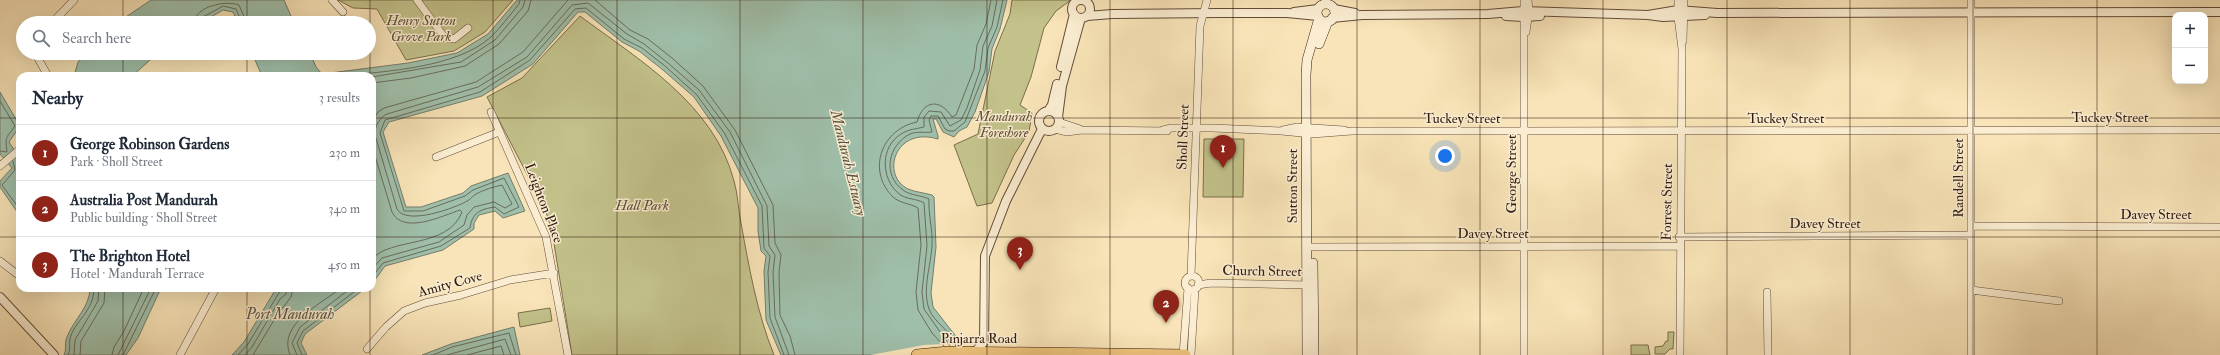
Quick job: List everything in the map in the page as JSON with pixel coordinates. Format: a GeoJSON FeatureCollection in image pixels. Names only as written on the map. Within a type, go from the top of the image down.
{"type":"FeatureCollection","features":[{"type":"Feature","properties":{"kind":"main road","name":"Sutton Street"},"geometry":{"type":"LineString","coordinates":[[1309,131],[1313,64],[1330,20],[1326,8]]}},
{"type":"Feature","properties":{"kind":"main road","name":"Sutton Street"},"geometry":{"type":"LineString","coordinates":[[1314,355],[1309,247],[1308,60],[1326,8]]}},
{"type":"Feature","properties":{"kind":"main road"},"geometry":{"type":"LineString","coordinates":[[1326,8],[1323,21],[1330,20]]}},
{"type":"Feature","properties":{"kind":"main road","name":"Sutton Street"},"geometry":{"type":"LineString","coordinates":[[1307,355],[1310,285]]}},
{"type":"Feature","properties":{"kind":"main road","name":"Pinjarra Road"},"geometry":{"type":"LineString","coordinates":[[917,355],[971,352],[1184,355]]}},
{"type":"Feature","properties":{"kind":"street"},"geometry":{"type":"LineString","coordinates":[[59,16],[74,0]]}},
{"type":"Feature","properties":{"kind":"street"},"geometry":{"type":"LineString","coordinates":[[332,0],[343,12]]}},
{"type":"Feature","properties":{"kind":"street"},"geometry":{"type":"LineString","coordinates":[[417,0],[446,38],[454,39],[468,28]]}},
{"type":"Feature","properties":{"kind":"street"},"geometry":{"type":"LineString","coordinates":[[1112,14],[1078,0],[1072,7],[1081,16],[1112,14],[1287,13],[1326,8],[1362,15]]}},
{"type":"Feature","properties":{"kind":"street","name":"Sholl Street"},"geometry":{"type":"LineString","coordinates":[[1191,355],[1200,26],[1207,0]]}},
{"type":"Feature","properties":{"kind":"street","name":"George Street"},"geometry":{"type":"LineString","coordinates":[[1524,0],[1526,14]]}},
{"type":"Feature","properties":{"kind":"street","name":"George Street"},"geometry":{"type":"LineString","coordinates":[[1524,355],[1524,130],[1525,42],[1528,0]]}},
{"type":"Feature","properties":{"kind":"street","name":"Forrest Street"},"geometry":{"type":"LineString","coordinates":[[1678,0],[1681,13],[1682,49],[1679,237],[1680,355]]}},
{"type":"Feature","properties":{"kind":"street","name":"Forrest Street"},"geometry":{"type":"LineString","coordinates":[[1681,13],[1684,0]]}},
{"type":"Feature","properties":{"kind":"street","name":"Randell Street"},"geometry":{"type":"LineString","coordinates":[[1971,0],[1971,355]]}},
{"type":"Feature","properties":{"kind":"street"},"geometry":{"type":"LineString","coordinates":[[1048,111],[1054,99],[1081,16],[1090,12],[1088,3]]}},
{"type":"Feature","properties":{"kind":"street"},"geometry":{"type":"LineString","coordinates":[[1330,20],[1362,15],[1565,13],[1648,15],[1681,13],[2220,12]]}},
{"type":"Feature","properties":{"kind":"street"},"geometry":{"type":"LineString","coordinates":[[1058,123],[1054,113],[1048,111],[1042,113],[1039,118],[1039,124],[1042,129],[1049,132],[1058,123],[1062,86],[1081,16]]}},
{"type":"Feature","properties":{"kind":"street"},"geometry":{"type":"LineString","coordinates":[[39,60],[46,72]]}},
{"type":"Feature","properties":{"kind":"street","name":"Leighton Place"},"geometry":{"type":"LineString","coordinates":[[491,112],[536,210],[546,237],[554,273],[568,355]]}},
{"type":"Feature","properties":{"kind":"street","name":"Tuckey Street"},"geometry":{"type":"LineString","coordinates":[[1058,123],[1082,130],[1163,130],[1171,128],[1196,130],[1309,131],[1336,128],[1352,131],[2220,130]]}},
{"type":"Feature","properties":{"kind":"street"},"geometry":{"type":"LineString","coordinates":[[971,352],[984,342],[985,256],[1006,201],[1042,129]]}},
{"type":"Feature","properties":{"kind":"street"},"geometry":{"type":"LineString","coordinates":[[436,157],[499,132]]}},
{"type":"Feature","properties":{"kind":"street"},"geometry":{"type":"LineString","coordinates":[[0,166],[16,152]]}},
{"type":"Feature","properties":{"kind":"street","name":"Davey Street"},"geometry":{"type":"LineString","coordinates":[[1971,226],[2220,227]]}},
{"type":"Feature","properties":{"kind":"street","name":"Davey Street"},"geometry":{"type":"LineString","coordinates":[[1679,237],[1971,235]]}},
{"type":"Feature","properties":{"kind":"street","name":"Davey Street"},"geometry":{"type":"LineString","coordinates":[[1309,247],[1524,245],[1680,246]]}},
{"type":"Feature","properties":{"kind":"street"},"geometry":{"type":"LineString","coordinates":[[0,261],[16,273]]}},
{"type":"Feature","properties":{"kind":"street","name":"Amity Cove"},"geometry":{"type":"LineString","coordinates":[[367,349],[386,327],[404,311],[411,308],[510,280],[554,273]]}},
{"type":"Feature","properties":{"kind":"street","name":"Sholl Street"},"geometry":{"type":"LineString","coordinates":[[1184,355],[1194,283]]}},
{"type":"Feature","properties":{"kind":"street","name":"Church Street"},"geometry":{"type":"LineString","coordinates":[[1194,283],[1310,285]]}},
{"type":"Feature","properties":{"kind":"street"},"geometry":{"type":"LineString","coordinates":[[1971,290],[2059,301]]}},
{"type":"Feature","properties":{"kind":"street"},"geometry":{"type":"LineString","coordinates":[[180,355],[214,292]]}},
{"type":"Feature","properties":{"kind":"street"},"geometry":{"type":"LineString","coordinates":[[1767,292],[1768,355]]}},
{"type":"Feature","properties":{"kind":"street"},"geometry":{"type":"LineString","coordinates":[[0,297],[54,355]]}},
{"type":"Feature","properties":{"kind":"green space","name":"Henry Sutton Grove Park"},"geometry":{"type":"Polygon","coordinates":[[[338,0],[513,0],[485,32],[454,51],[406,60],[377,9],[353,8],[338,0]]]}},
{"type":"Feature","properties":{"kind":"green space","name":"Mandurah Foreshore"},"geometry":{"type":"Polygon","coordinates":[[[1012,0],[1071,0],[1056,11],[1044,28],[1031,77],[1020,105],[1032,113],[1029,132],[1014,155],[992,203],[977,206],[954,145],[978,134],[995,51],[1010,14],[1012,0]]]}},
{"type":"Feature","properties":{"kind":"green space","name":"Hall Park"},"geometry":{"type":"Polygon","coordinates":[[[580,16],[672,86],[710,129],[724,154],[734,181],[754,290],[774,355],[572,355],[552,231],[545,209],[487,97],[522,78],[580,16]]]}},
{"type":"Feature","properties":{"kind":"green space"},"geometry":{"type":"Polygon","coordinates":[[[1204,139],[1244,139],[1243,197],[1203,197],[1204,139]]]}},
{"type":"Feature","properties":{"kind":"green space"},"geometry":{"type":"Polygon","coordinates":[[[550,308],[552,321],[520,327],[518,313],[550,308]]]}},
{"type":"Feature","properties":{"kind":"green space"},"geometry":{"type":"Polygon","coordinates":[[[1668,332],[1674,332],[1673,349],[1670,349],[1665,354],[1655,354],[1655,347],[1663,346],[1666,341],[1668,341],[1668,332]]]}},
{"type":"Feature","properties":{"kind":"green space"},"geometry":{"type":"Polygon","coordinates":[[[1631,345],[1648,345],[1650,355],[1631,355],[1631,345]]]}},
{"type":"Feature","properties":{"kind":"water"},"geometry":{"type":"Polygon","coordinates":[[[151,0],[284,0],[291,16],[235,16],[233,12],[223,10],[213,16],[127,16],[151,0]]]}},
{"type":"Feature","properties":{"kind":"water","name":"Mandurah Estuary"},"geometry":{"type":"Polygon","coordinates":[[[517,0],[1007,0],[1000,29],[992,49],[989,72],[975,112],[967,127],[959,131],[954,137],[943,132],[936,119],[933,119],[938,139],[923,137],[911,139],[902,145],[896,154],[894,164],[895,173],[899,182],[908,189],[932,195],[934,197],[936,247],[931,293],[933,307],[958,339],[960,355],[781,355],[766,320],[764,271],[766,256],[761,251],[758,231],[758,208],[721,136],[694,97],[639,51],[622,42],[585,12],[578,12],[533,64],[482,96],[389,122],[383,132],[406,207],[421,207],[463,193],[471,186],[508,173],[525,211],[503,218],[495,211],[479,215],[474,223],[474,229],[443,250],[385,266],[376,278],[376,72],[338,72],[408,63],[457,53],[488,34],[517,0]]]}},
{"type":"Feature","properties":{"kind":"water"},"geometry":{"type":"Polygon","coordinates":[[[80,60],[150,60],[137,72],[75,72],[80,60]]]}},
{"type":"Feature","properties":{"kind":"water"},"geometry":{"type":"Polygon","coordinates":[[[255,60],[313,60],[320,72],[260,72],[255,60]]]}},
{"type":"Feature","properties":{"kind":"water"},"geometry":{"type":"Polygon","coordinates":[[[0,92],[16,119],[16,132],[9,142],[16,153],[16,210],[0,187],[0,181],[12,168],[0,154],[0,92]]]}},
{"type":"Feature","properties":{"kind":"water"},"geometry":{"type":"Polygon","coordinates":[[[89,292],[159,292],[138,338],[126,355],[64,355],[67,337],[85,307],[89,292]]]}},
{"type":"Feature","properties":{"kind":"water","name":"Port Mandurah"},"geometry":{"type":"Polygon","coordinates":[[[274,292],[361,292],[305,334],[301,343],[307,355],[232,355],[244,342],[274,292]]]}},
{"type":"Feature","properties":{"kind":"water"},"geometry":{"type":"Polygon","coordinates":[[[514,327],[520,355],[422,355],[451,344],[514,327]]]}},
{"type":"Feature","properties":{"kind":"pier"},"geometry":{"type":"Polygon","coordinates":[[[961,343],[962,355],[870,355],[924,345],[961,343]]]}},
{"type":"Feature","properties":{"kind":"place","name":"George Robinson Gardens"},"geometry":{"type":"Point","coordinates":[1223,168]}},
{"type":"Feature","properties":{"kind":"place","name":"The Brighton Hotel"},"geometry":{"type":"Point","coordinates":[1020,270]}},
{"type":"Feature","properties":{"kind":"place","name":"Australia Post Mandurah"},"geometry":{"type":"Point","coordinates":[1166,323]}}]}
